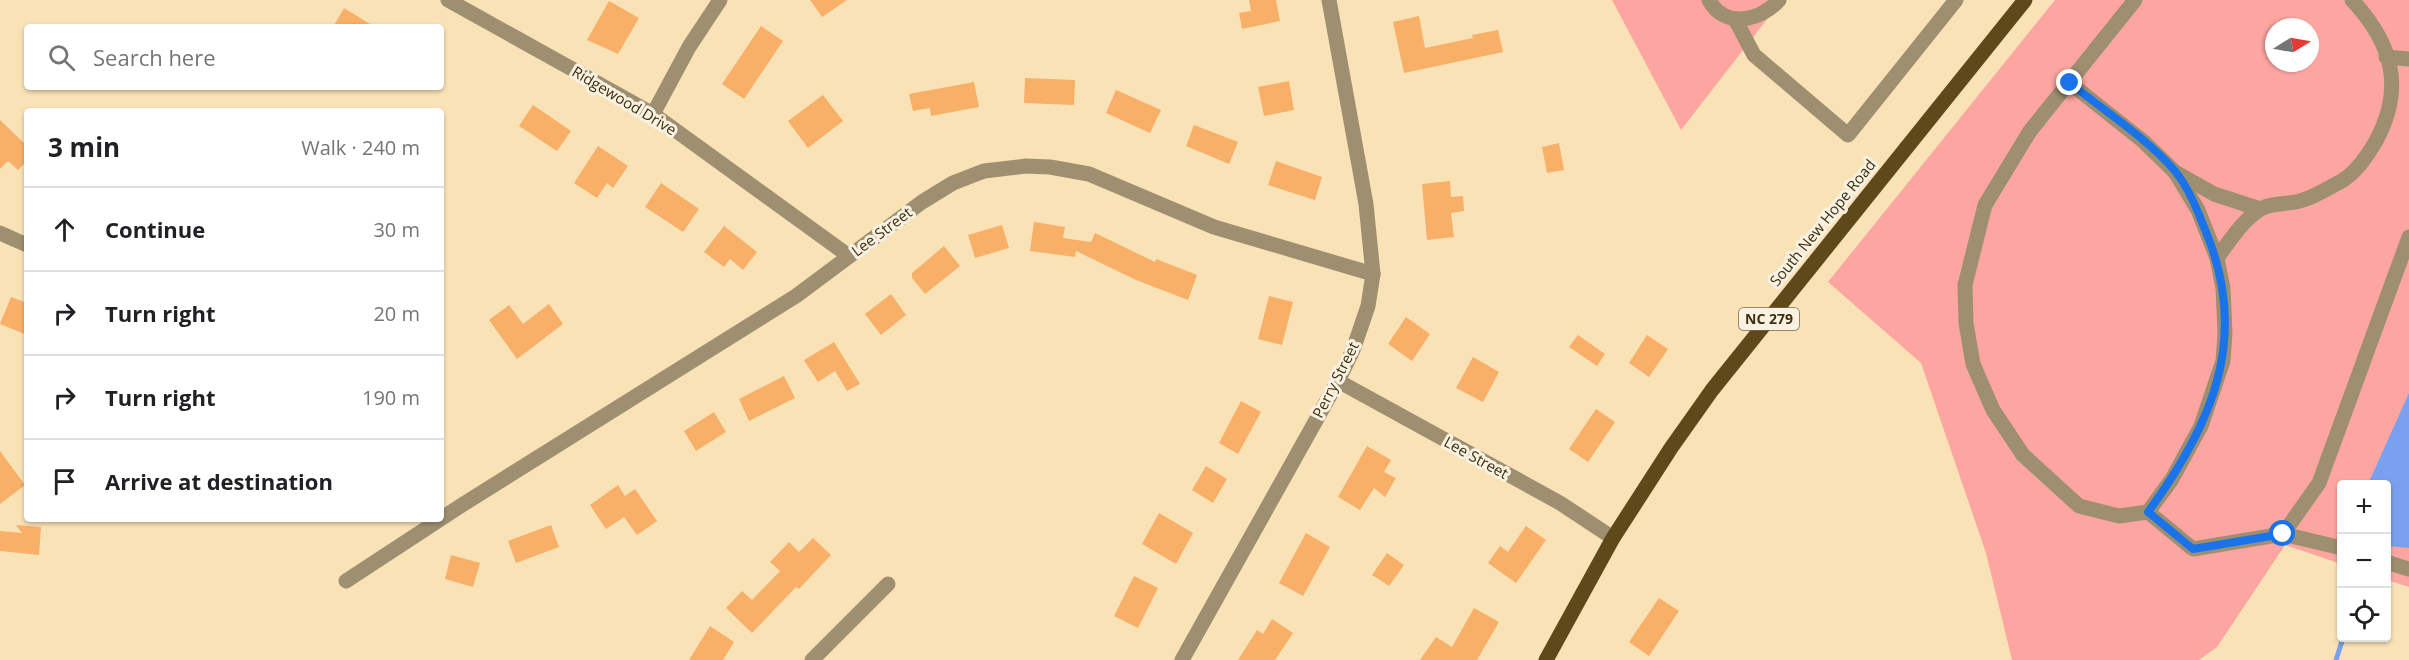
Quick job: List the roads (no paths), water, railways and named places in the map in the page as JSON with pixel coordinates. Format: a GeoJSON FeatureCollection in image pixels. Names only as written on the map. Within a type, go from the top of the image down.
{"type":"FeatureCollection","features":[{"type":"Feature","properties":{"kind":"main road","name":"South New Hope Road"},"geometry":{"type":"LineString","coordinates":[[1546,660],[1613,538],[1671,448],[1713,390],[2025,0]]}},
{"type":"Feature","properties":{"kind":"street","name":"Ridgewood Drive"},"geometry":{"type":"LineString","coordinates":[[448,0],[653,114],[849,256]]}},
{"type":"Feature","properties":{"kind":"street"},"geometry":{"type":"LineString","coordinates":[[653,114],[694,39],[720,0]]}},
{"type":"Feature","properties":{"kind":"street","name":"Perry Street"},"geometry":{"type":"LineString","coordinates":[[1182,660],[1338,381],[1353,350],[1368,306],[1373,274],[1366,204],[1329,0]]}},
{"type":"Feature","properties":{"kind":"street"},"geometry":{"type":"LineString","coordinates":[[1709,0],[1713,7],[1735,19],[1761,15],[1779,0]]}},
{"type":"Feature","properties":{"kind":"street"},"geometry":{"type":"LineString","coordinates":[[1735,19],[1754,55],[1848,135],[1956,0]]}},
{"type":"Feature","properties":{"kind":"street"},"geometry":{"type":"LineString","coordinates":[[2135,0],[2030,131],[1985,205],[1965,285],[1967,333],[1973,364],[1993,410],[2023,455],[2079,506],[2119,516],[2148,512],[2172,479],[2201,426],[2223,361],[2225,333],[2223,288],[2217,258],[2198,210],[2175,172]]}},
{"type":"Feature","properties":{"kind":"street"},"geometry":{"type":"LineString","coordinates":[[2070,83],[2143,141],[2175,172],[2214,194],[2260,208],[2302,201],[2343,180],[2366,158],[2384,126],[2391,103],[2391,72],[2382,40],[2372,21],[2352,0]]}},
{"type":"Feature","properties":{"kind":"street"},"geometry":{"type":"LineString","coordinates":[[2386,57],[2409,59]]}},
{"type":"Feature","properties":{"kind":"street","name":"Lee Street"},"geometry":{"type":"LineString","coordinates":[[444,518],[796,297],[922,202],[953,183],[984,171],[1038,166],[1089,174],[1214,228],[1373,274]]}},
{"type":"Feature","properties":{"kind":"street"},"geometry":{"type":"LineString","coordinates":[[2217,258],[2240,228],[2260,208]]}},
{"type":"Feature","properties":{"kind":"street"},"geometry":{"type":"LineString","coordinates":[[0,232],[24,244]]}},
{"type":"Feature","properties":{"kind":"street"},"geometry":{"type":"LineString","coordinates":[[2283,534],[2319,483],[2409,237]]}},
{"type":"Feature","properties":{"kind":"street","name":"Lee Street"},"geometry":{"type":"LineString","coordinates":[[1338,381],[1560,503],[1613,538]]}},
{"type":"Feature","properties":{"kind":"street"},"geometry":{"type":"LineString","coordinates":[[2148,512],[2193,549],[2283,534],[2337,547]]}},
{"type":"Feature","properties":{"kind":"street","name":"Lee Street"},"geometry":{"type":"LineString","coordinates":[[346,581],[437,522]]}},
{"type":"Feature","properties":{"kind":"street"},"geometry":{"type":"LineString","coordinates":[[2391,564],[2409,569]]}},
{"type":"Feature","properties":{"kind":"street"},"geometry":{"type":"LineString","coordinates":[[812,660],[888,584]]}},
{"type":"Feature","properties":{"kind":"water"},"geometry":{"type":"Polygon","coordinates":[[[2409,393],[2409,548],[2391,546],[2391,480],[2370,480],[2409,393]]]}},
{"type":"Feature","properties":{"kind":"waterway"},"geometry":{"type":"LineString","coordinates":[[2336,660],[2342,642]]}}]}
